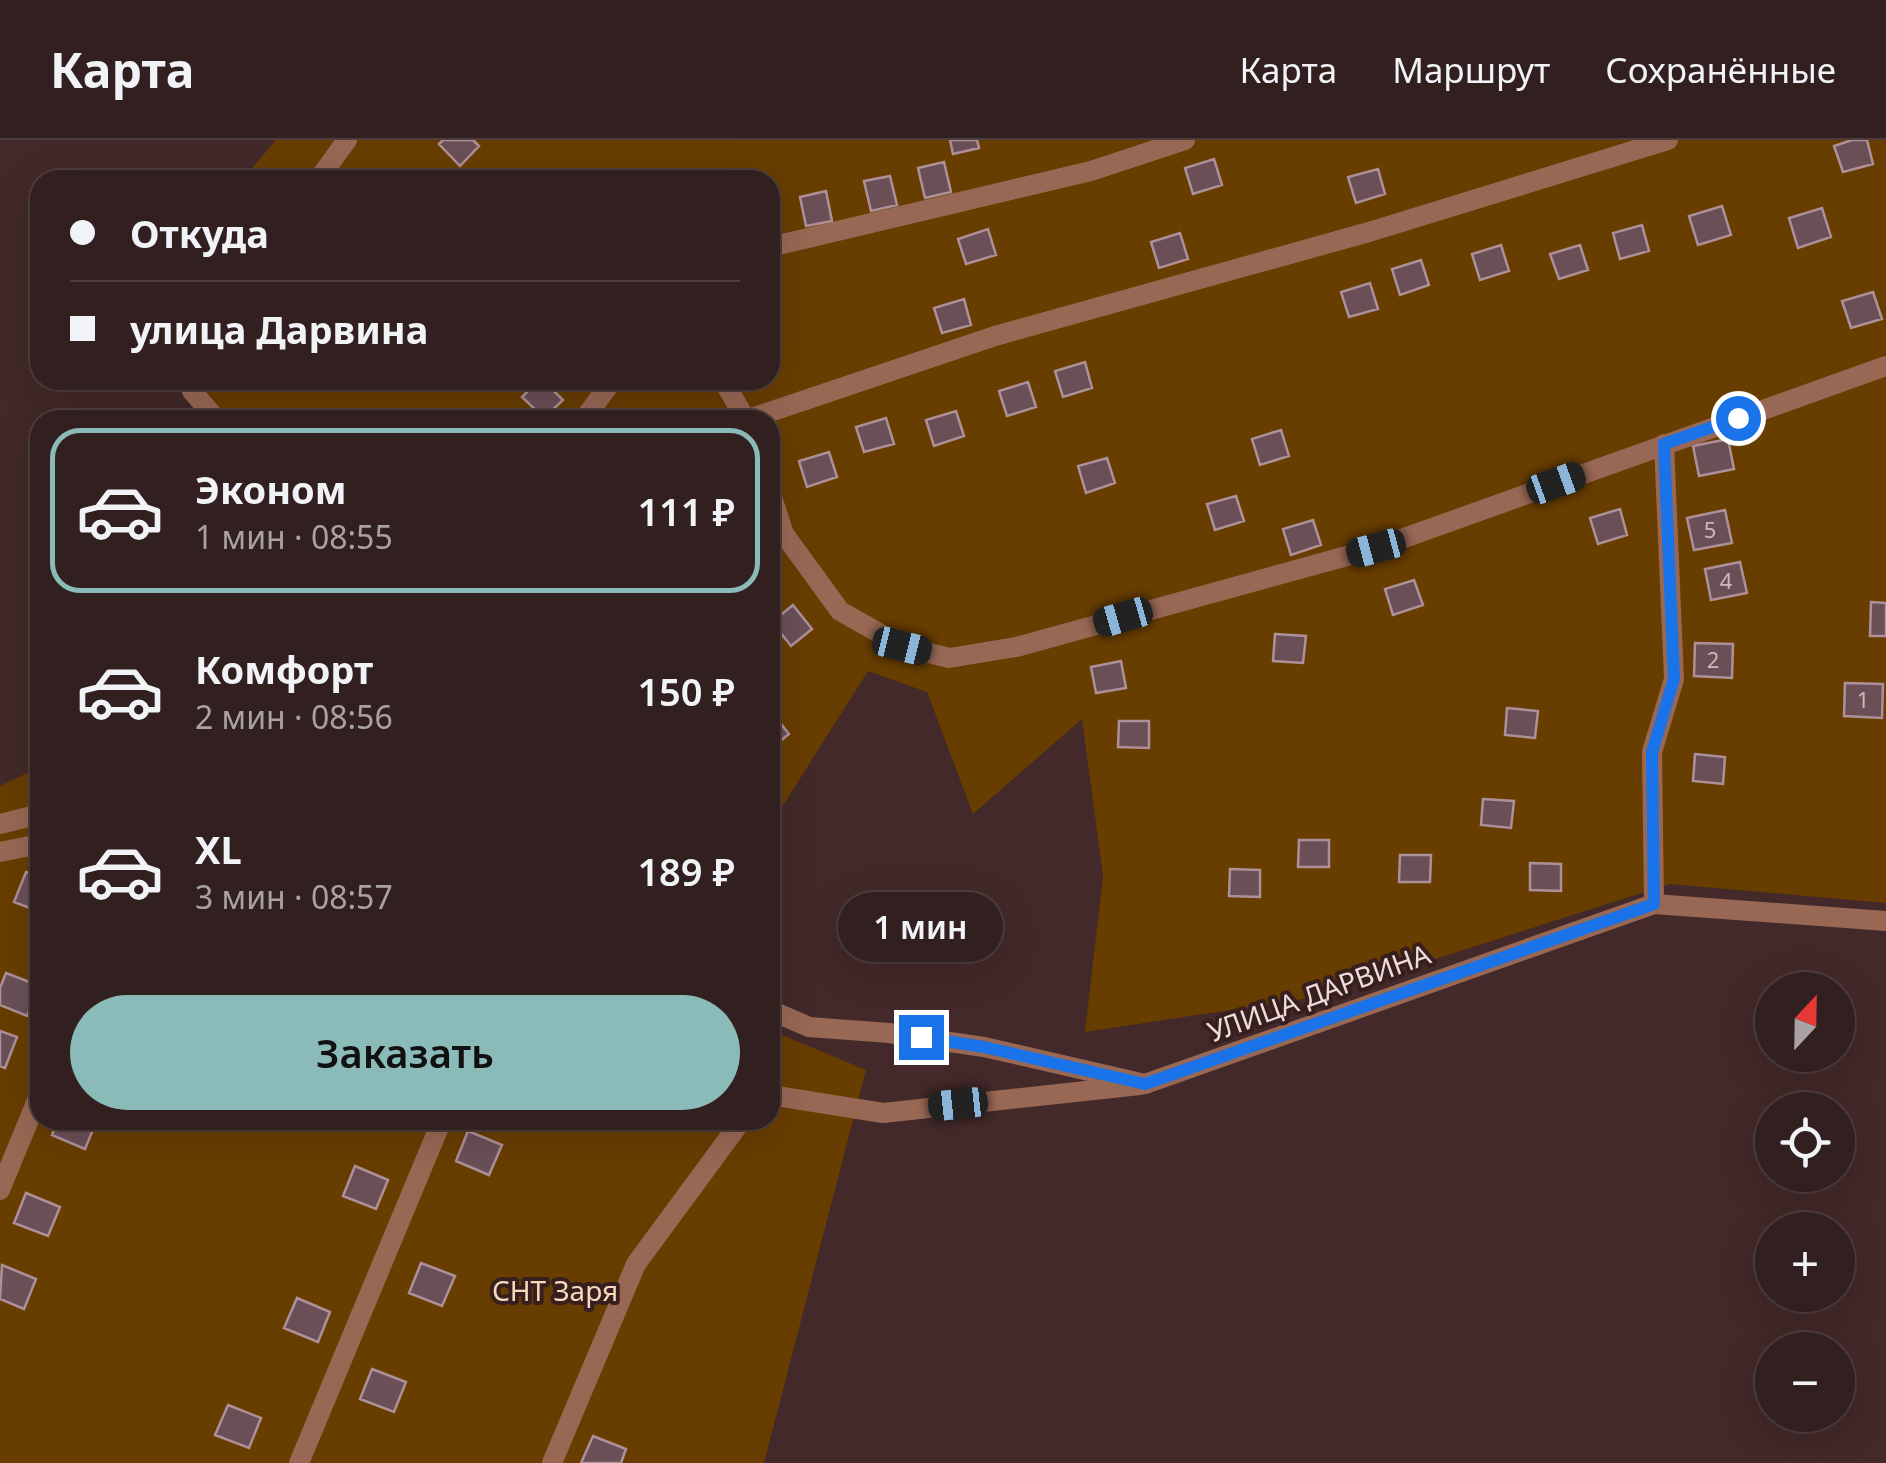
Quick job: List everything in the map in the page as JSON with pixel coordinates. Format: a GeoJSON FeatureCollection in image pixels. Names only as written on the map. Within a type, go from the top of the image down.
{"type":"FeatureCollection","features":[{"type":"Feature","properties":{"kind":"street"},"geometry":{"type":"LineString","coordinates":[[325,170],[347,140]]}},
{"type":"Feature","properties":{"kind":"street"},"geometry":{"type":"LineString","coordinates":[[780,245],[1091,171],[1186,140]]}},
{"type":"Feature","properties":{"kind":"street"},"geometry":{"type":"LineString","coordinates":[[776,410],[995,336],[1368,232],[1668,140]]}},
{"type":"Feature","properties":{"kind":"street"},"geometry":{"type":"LineString","coordinates":[[780,522],[784,534],[840,611],[902,646],[949,658],[1016,647],[1376,548],[1886,366]]}},
{"type":"Feature","properties":{"kind":"street"},"geometry":{"type":"LineString","coordinates":[[192,390],[208,410]]}},
{"type":"Feature","properties":{"kind":"street"},"geometry":{"type":"LineString","coordinates":[[1654,904],[1652,752],[1674,679],[1664,444]]}},
{"type":"Feature","properties":{"kind":"street"},"geometry":{"type":"LineString","coordinates":[[0,824],[30,816]]}},
{"type":"Feature","properties":{"kind":"street"},"geometry":{"type":"LineString","coordinates":[[0,852],[30,846]]}},
{"type":"Feature","properties":{"kind":"street","name":"УЛИЦА ДАРВИНА"},"geometry":{"type":"LineString","coordinates":[[780,1097],[882,1113],[1145,1084],[1654,904],[1886,922]]}},
{"type":"Feature","properties":{"kind":"street"},"geometry":{"type":"LineString","coordinates":[[780,1014],[808,1026],[889,1032],[984,1047],[1145,1084]]}},
{"type":"Feature","properties":{"kind":"street"},"geometry":{"type":"LineString","coordinates":[[0,1190],[30,1117]]}},
{"type":"Feature","properties":{"kind":"street"},"geometry":{"type":"LineString","coordinates":[[299,1463],[438,1130]]}},
{"type":"Feature","properties":{"kind":"street"},"geometry":{"type":"LineString","coordinates":[[552,1463],[636,1264],[735,1130]]}},
{"type":"Feature","properties":{"kind":"green space"},"geometry":{"type":"Polygon","coordinates":[[[276,140],[1886,140],[1886,903],[1670,884],[1316,997],[1085,1032],[1103,876],[1082,719],[973,814],[927,692],[868,671],[780,810],[780,410],[216,410],[198,390],[780,390],[780,170],[250,170],[276,140]]]}},
{"type":"Feature","properties":{"kind":"green space","name":"СНТ Заря"},"geometry":{"type":"Polygon","coordinates":[[[30,772],[30,1130],[780,1130],[780,1034],[866,1070],[764,1463],[0,1463],[0,786],[30,772]]]}},
{"type":"Feature","properties":{"kind":"building"},"geometry":{"type":"Polygon","coordinates":[[[443,140],[473,140],[479,146],[460,166],[439,144],[443,140]]]}},
{"type":"Feature","properties":{"kind":"building"},"geometry":{"type":"Polygon","coordinates":[[[950,140],[977,140],[979,148],[953,154],[950,140]]]}},
{"type":"Feature","properties":{"kind":"building"},"geometry":{"type":"Polygon","coordinates":[[[1867,140],[1873,164],[1843,172],[1834,146],[1867,140]]]}},
{"type":"Feature","properties":{"kind":"building"},"geometry":{"type":"Polygon","coordinates":[[[1214,159],[1222,185],[1193,194],[1185,168],[1214,159]]]}},
{"type":"Feature","properties":{"kind":"building"},"geometry":{"type":"Polygon","coordinates":[[[944,162],[951,192],[925,198],[918,168],[944,162]]]}},
{"type":"Feature","properties":{"kind":"building"},"geometry":{"type":"Polygon","coordinates":[[[1378,169],[1385,194],[1356,203],[1348,177],[1378,169]]]}},
{"type":"Feature","properties":{"kind":"building"},"geometry":{"type":"Polygon","coordinates":[[[890,176],[897,205],[871,211],[864,181],[890,176]]]}},
{"type":"Feature","properties":{"kind":"building"},"geometry":{"type":"Polygon","coordinates":[[[826,191],[832,221],[806,226],[800,197],[826,191]]]}},
{"type":"Feature","properties":{"kind":"building"},"geometry":{"type":"Polygon","coordinates":[[[1722,206],[1731,235],[1698,245],[1689,216],[1722,206]]]}},
{"type":"Feature","properties":{"kind":"building"},"geometry":{"type":"Polygon","coordinates":[[[1822,208],[1831,237],[1798,248],[1789,218],[1822,208]]]}},
{"type":"Feature","properties":{"kind":"building"},"geometry":{"type":"Polygon","coordinates":[[[1642,225],[1649,251],[1620,259],[1613,233],[1642,225]]]}},
{"type":"Feature","properties":{"kind":"building"},"geometry":{"type":"Polygon","coordinates":[[[988,229],[996,255],[966,264],[958,239],[988,229]]]}},
{"type":"Feature","properties":{"kind":"building"},"geometry":{"type":"Polygon","coordinates":[[[1180,233],[1188,259],[1159,268],[1151,242],[1180,233]]]}},
{"type":"Feature","properties":{"kind":"building"},"geometry":{"type":"Polygon","coordinates":[[[1501,245],[1509,271],[1480,280],[1472,254],[1501,245]]]}},
{"type":"Feature","properties":{"kind":"building"},"geometry":{"type":"Polygon","coordinates":[[[1580,245],[1588,270],[1559,279],[1550,254],[1580,245]]]}},
{"type":"Feature","properties":{"kind":"building"},"geometry":{"type":"Polygon","coordinates":[[[1421,260],[1429,285],[1400,295],[1392,269],[1421,260]]]}},
{"type":"Feature","properties":{"kind":"building"},"geometry":{"type":"Polygon","coordinates":[[[1370,283],[1378,309],[1349,317],[1341,292],[1370,283]]]}},
{"type":"Feature","properties":{"kind":"building"},"geometry":{"type":"Polygon","coordinates":[[[1873,292],[1882,319],[1851,328],[1842,301],[1873,292]]]}},
{"type":"Feature","properties":{"kind":"building"},"geometry":{"type":"Polygon","coordinates":[[[964,299],[971,325],[942,333],[934,308],[964,299]]]}},
{"type":"Feature","properties":{"kind":"building"},"geometry":{"type":"Polygon","coordinates":[[[1085,362],[1092,388],[1063,397],[1055,371],[1085,362]]]}},
{"type":"Feature","properties":{"kind":"building"},"geometry":{"type":"Polygon","coordinates":[[[1028,382],[1036,407],[1007,416],[999,391],[1028,382]]]}},
{"type":"Feature","properties":{"kind":"building"},"geometry":{"type":"Polygon","coordinates":[[[529,390],[553,390],[563,400],[552,410],[536,410],[522,397],[529,390]]]}},
{"type":"Feature","properties":{"kind":"building"},"geometry":{"type":"Polygon","coordinates":[[[956,411],[964,436],[934,446],[926,420],[956,411]]]}},
{"type":"Feature","properties":{"kind":"building"},"geometry":{"type":"Polygon","coordinates":[[[886,418],[894,444],[864,452],[856,427],[886,418]]]}},
{"type":"Feature","properties":{"kind":"building"},"geometry":{"type":"Polygon","coordinates":[[[1281,430],[1289,456],[1260,465],[1252,439],[1281,430]]]}},
{"type":"Feature","properties":{"kind":"building"},"geometry":{"type":"Polygon","coordinates":[[[1728,439],[1734,469],[1699,476],[1693,446],[1728,439]]]}},
{"type":"Feature","properties":{"kind":"building"},"geometry":{"type":"Polygon","coordinates":[[[829,452],[837,477],[807,487],[799,461],[829,452]]]}},
{"type":"Feature","properties":{"kind":"building"},"geometry":{"type":"Polygon","coordinates":[[[1107,458],[1115,483],[1086,493],[1078,466],[1107,458]]]}},
{"type":"Feature","properties":{"kind":"building"},"geometry":{"type":"Polygon","coordinates":[[[1236,496],[1244,521],[1215,530],[1207,504],[1236,496]]]}},
{"type":"Feature","properties":{"kind":"building"},"geometry":{"type":"Polygon","coordinates":[[[1620,509],[1627,535],[1598,544],[1590,518],[1620,509]]]}},
{"type":"Feature","properties":{"kind":"building"},"geometry":{"type":"Polygon","coordinates":[[[1725,510],[1732,543],[1694,550],[1687,518],[1725,510]]]}},
{"type":"Feature","properties":{"kind":"building"},"geometry":{"type":"Polygon","coordinates":[[[1313,520],[1321,545],[1291,555],[1283,529],[1313,520]]]}},
{"type":"Feature","properties":{"kind":"building"},"geometry":{"type":"Polygon","coordinates":[[[1740,562],[1747,593],[1711,600],[1705,569],[1740,562]]]}},
{"type":"Feature","properties":{"kind":"building"},"geometry":{"type":"Polygon","coordinates":[[[1414,580],[1423,605],[1393,615],[1385,589],[1414,580]]]}},
{"type":"Feature","properties":{"kind":"building"},"geometry":{"type":"Polygon","coordinates":[[[1871,602],[1886,603],[1886,636],[1870,636],[1871,602]]]}},
{"type":"Feature","properties":{"kind":"building"},"geometry":{"type":"Polygon","coordinates":[[[793,605],[812,629],[791,646],[780,632],[780,616],[793,605]]]}},
{"type":"Feature","properties":{"kind":"building"},"geometry":{"type":"Polygon","coordinates":[[[1275,634],[1306,636],[1303,663],[1273,661],[1275,634]]]}},
{"type":"Feature","properties":{"kind":"building"},"geometry":{"type":"Polygon","coordinates":[[[1695,643],[1733,644],[1732,678],[1694,676],[1695,643]]]}},
{"type":"Feature","properties":{"kind":"building"},"geometry":{"type":"Polygon","coordinates":[[[1121,661],[1126,688],[1096,693],[1091,667],[1121,661]]]}},
{"type":"Feature","properties":{"kind":"building"},"geometry":{"type":"Polygon","coordinates":[[[1845,683],[1883,684],[1882,718],[1844,716],[1845,683]]]}},
{"type":"Feature","properties":{"kind":"building"},"geometry":{"type":"Polygon","coordinates":[[[1507,708],[1538,711],[1535,738],[1505,735],[1507,708]]]}},
{"type":"Feature","properties":{"kind":"building"},"geometry":{"type":"Polygon","coordinates":[[[1119,721],[1149,721],[1149,748],[1118,747],[1119,721]]]}},
{"type":"Feature","properties":{"kind":"building"},"geometry":{"type":"Polygon","coordinates":[[[780,723],[789,734],[780,741],[780,723]]]}},
{"type":"Feature","properties":{"kind":"building"},"geometry":{"type":"Polygon","coordinates":[[[1695,754],[1725,757],[1723,784],[1693,781],[1695,754]]]}},
{"type":"Feature","properties":{"kind":"building"},"geometry":{"type":"Polygon","coordinates":[[[1483,799],[1514,801],[1511,828],[1481,825],[1483,799]]]}},
{"type":"Feature","properties":{"kind":"building"},"geometry":{"type":"Polygon","coordinates":[[[1299,840],[1329,840],[1329,867],[1298,867],[1299,840]]]}},
{"type":"Feature","properties":{"kind":"building"},"geometry":{"type":"Polygon","coordinates":[[[1400,855],[1431,855],[1430,882],[1399,882],[1400,855]]]}},
{"type":"Feature","properties":{"kind":"building"},"geometry":{"type":"Polygon","coordinates":[[[1530,863],[1561,864],[1561,891],[1530,890],[1530,863]]]}},
{"type":"Feature","properties":{"kind":"building"},"geometry":{"type":"Polygon","coordinates":[[[1230,869],[1260,870],[1260,897],[1229,896],[1230,869]]]}},
{"type":"Feature","properties":{"kind":"building"},"geometry":{"type":"Polygon","coordinates":[[[26,872],[30,873],[30,908],[14,902],[26,872]]]}},
{"type":"Feature","properties":{"kind":"building"},"geometry":{"type":"Polygon","coordinates":[[[6,973],[30,982],[27,1016],[0,1005],[0,988],[6,973]]]}},
{"type":"Feature","properties":{"kind":"building"},"geometry":{"type":"Polygon","coordinates":[[[0,1031],[17,1037],[5,1068],[0,1066],[0,1031]]]}},
{"type":"Feature","properties":{"kind":"building"},"geometry":{"type":"Polygon","coordinates":[[[54,1130],[93,1130],[85,1149],[52,1135],[54,1130]]]}},
{"type":"Feature","properties":{"kind":"building"},"geometry":{"type":"Polygon","coordinates":[[[468,1131],[502,1145],[489,1175],[456,1161],[468,1131]]]}},
{"type":"Feature","properties":{"kind":"building"},"geometry":{"type":"Polygon","coordinates":[[[355,1166],[388,1180],[376,1209],[343,1196],[355,1166]]]}},
{"type":"Feature","properties":{"kind":"building"},"geometry":{"type":"Polygon","coordinates":[[[26,1193],[60,1207],[48,1236],[14,1223],[26,1193]]]}},
{"type":"Feature","properties":{"kind":"building"},"geometry":{"type":"Polygon","coordinates":[[[421,1263],[455,1276],[442,1306],[409,1293],[421,1263]]]}},
{"type":"Feature","properties":{"kind":"building"},"geometry":{"type":"Polygon","coordinates":[[[2,1265],[36,1279],[24,1309],[0,1299],[2,1265]]]}},
{"type":"Feature","properties":{"kind":"building"},"geometry":{"type":"Polygon","coordinates":[[[297,1298],[330,1312],[318,1342],[284,1328],[297,1298]]]}},
{"type":"Feature","properties":{"kind":"building"},"geometry":{"type":"Polygon","coordinates":[[[372,1369],[406,1382],[394,1412],[360,1399],[372,1369]]]}},
{"type":"Feature","properties":{"kind":"building"},"geometry":{"type":"Polygon","coordinates":[[[228,1405],[261,1418],[249,1448],[215,1435],[228,1405]]]}},
{"type":"Feature","properties":{"kind":"building"},"geometry":{"type":"Polygon","coordinates":[[[593,1436],[626,1449],[621,1463],[581,1463],[593,1436]]]}},
{"type":"Feature","properties":{"kind":"route"},"geometry":{"type":"LineString","coordinates":[[921,1037],[984,1047],[1145,1084],[1654,904],[1652,752],[1674,679],[1664,444],[1738,418]]}}]}
